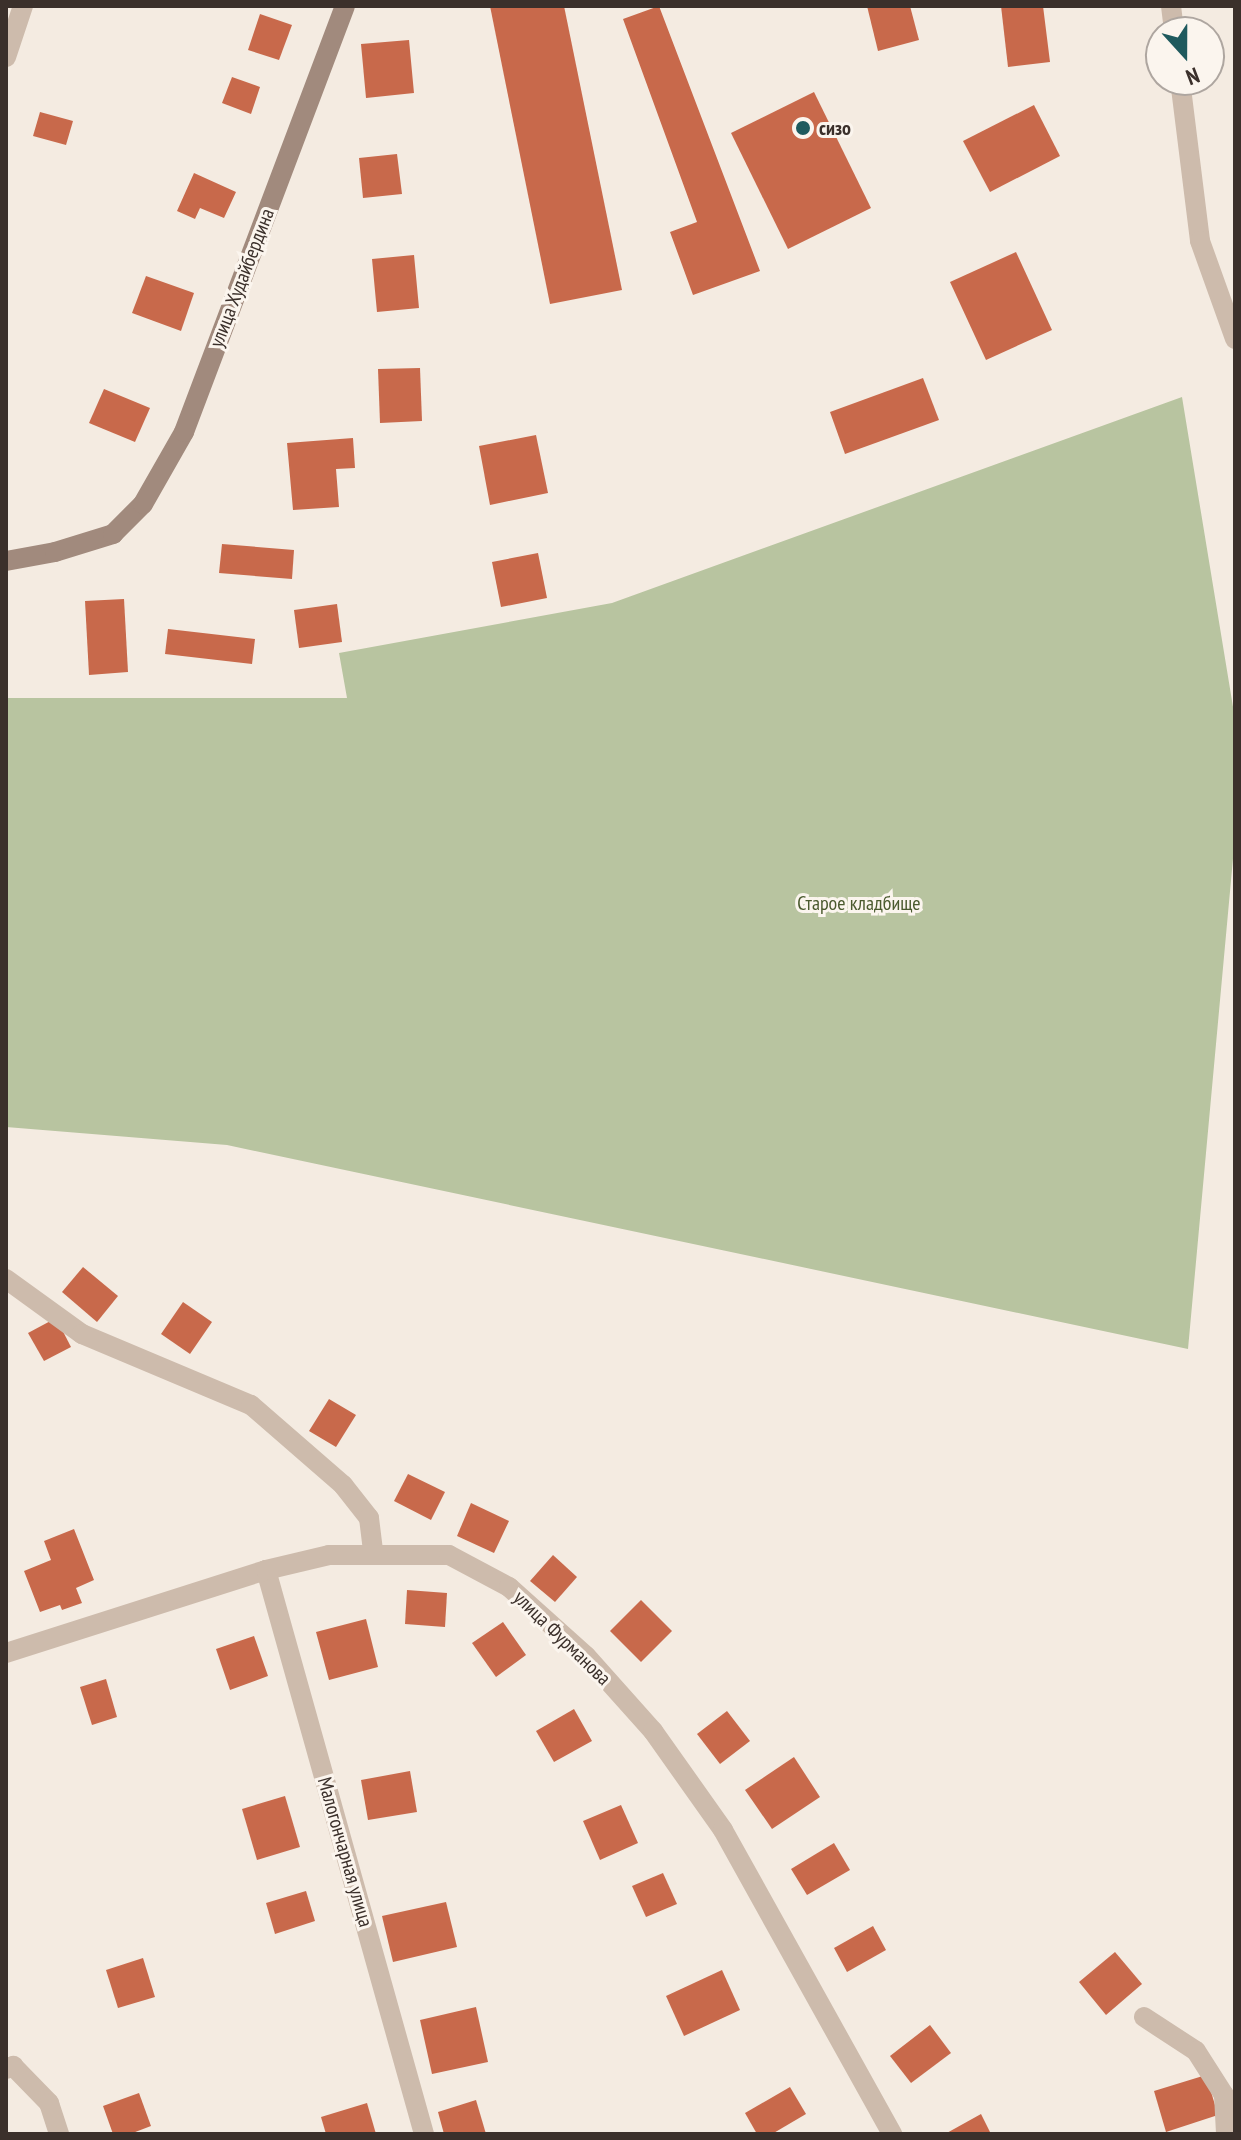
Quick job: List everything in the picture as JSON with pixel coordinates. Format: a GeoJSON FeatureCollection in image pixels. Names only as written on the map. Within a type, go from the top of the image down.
{"type":"FeatureCollection","features":[{"type":"Feature","properties":{"kind":"street"},"geometry":{"type":"LineString","coordinates":[[6,57],[23,6]]}},
{"type":"Feature","properties":{"kind":"street","name":"улица Худайбердина"},"geometry":{"type":"LineString","coordinates":[[6,561],[55,552],[113,534],[143,504],[184,432],[345,6]]}},
{"type":"Feature","properties":{"kind":"street"},"geometry":{"type":"LineString","coordinates":[[1182,96],[1200,241],[1235,339]]}},
{"type":"Feature","properties":{"kind":"street"},"geometry":{"type":"LineString","coordinates":[[9,1287],[82,1334],[251,1405],[343,1485],[369,1518],[373,1553]]}},
{"type":"Feature","properties":{"kind":"street","name":"улица Фурманова"},"geometry":{"type":"LineString","coordinates":[[6,1653],[266,1570],[329,1555],[449,1555],[509,1587],[586,1656],[643,1720],[723,1830],[892,2134]]}},
{"type":"Feature","properties":{"kind":"street","name":"Малогончарная улица"},"geometry":{"type":"LineString","coordinates":[[266,1570],[424,2134]]}},
{"type":"Feature","properties":{"kind":"street"},"geometry":{"type":"LineString","coordinates":[[1144,2017],[1196,2051],[1224,2095],[1226,2134]]}},
{"type":"Feature","properties":{"kind":"street"},"geometry":{"type":"LineString","coordinates":[[6,2069],[13,2066],[49,2103],[59,2134]]}},
{"type":"Feature","properties":{"kind":"green space","name":"Старое кладбище"},"geometry":{"type":"Polygon","coordinates":[[[1182,397],[1235,719],[1235,837],[1188,1349],[227,1145],[6,1127],[6,698],[347,698],[339,653],[612,603],[1182,397]]]}},
{"type":"Feature","properties":{"kind":"building"},"geometry":{"type":"Polygon","coordinates":[[[490,6],[564,6],[622,290],[550,304],[490,6]]]}},
{"type":"Feature","properties":{"kind":"building"},"geometry":{"type":"Polygon","coordinates":[[[659,6],[760,271],[693,295],[670,232],[697,222],[623,19],[659,6]]]}},
{"type":"Feature","properties":{"kind":"building"},"geometry":{"type":"Polygon","coordinates":[[[867,6],[910,6],[919,40],[878,51],[867,6]]]}},
{"type":"Feature","properties":{"kind":"building"},"geometry":{"type":"Polygon","coordinates":[[[1001,6],[1043,6],[1050,62],[1008,67],[1001,6]]]}},
{"type":"Feature","properties":{"kind":"building"},"geometry":{"type":"Polygon","coordinates":[[[260,14],[292,25],[279,60],[248,50],[260,14]]]}},
{"type":"Feature","properties":{"kind":"building"},"geometry":{"type":"Polygon","coordinates":[[[409,40],[414,93],[366,98],[361,44],[409,40]]]}},
{"type":"Feature","properties":{"kind":"building"},"geometry":{"type":"Polygon","coordinates":[[[232,77],[260,87],[251,114],[222,103],[232,77]]]}},
{"type":"Feature","properties":{"kind":"building"},"geometry":{"type":"Polygon","coordinates":[[[814,92],[871,208],[788,249],[731,133],[814,92]]]}},
{"type":"Feature","properties":{"kind":"building"},"geometry":{"type":"Polygon","coordinates":[[[1034,105],[1060,156],[990,192],[963,141],[1034,105]]]}},
{"type":"Feature","properties":{"kind":"building"},"geometry":{"type":"Polygon","coordinates":[[[40,112],[73,121],[66,145],[33,136],[40,112]]]}},
{"type":"Feature","properties":{"kind":"building"},"geometry":{"type":"Polygon","coordinates":[[[397,154],[402,194],[363,198],[359,158],[397,154]]]}},
{"type":"Feature","properties":{"kind":"building"},"geometry":{"type":"Polygon","coordinates":[[[194,173],[236,192],[224,218],[200,208],[195,219],[177,211],[194,173]]]}},
{"type":"Feature","properties":{"kind":"building"},"geometry":{"type":"Polygon","coordinates":[[[1016,252],[1052,330],[986,360],[950,282],[1016,252]]]}},
{"type":"Feature","properties":{"kind":"building"},"geometry":{"type":"Polygon","coordinates":[[[414,255],[419,308],[377,312],[372,259],[414,255]]]}},
{"type":"Feature","properties":{"kind":"building"},"geometry":{"type":"Polygon","coordinates":[[[146,276],[194,293],[181,331],[132,313],[146,276]]]}},
{"type":"Feature","properties":{"kind":"building"},"geometry":{"type":"Polygon","coordinates":[[[420,368],[422,421],[380,423],[378,369],[420,368]]]}},
{"type":"Feature","properties":{"kind":"building"},"geometry":{"type":"Polygon","coordinates":[[[923,378],[939,420],[845,454],[830,412],[923,378]]]}},
{"type":"Feature","properties":{"kind":"building"},"geometry":{"type":"Polygon","coordinates":[[[104,389],[150,408],[135,442],[89,423],[104,389]]]}},
{"type":"Feature","properties":{"kind":"building"},"geometry":{"type":"Polygon","coordinates":[[[536,435],[548,493],[490,505],[479,446],[536,435]]]}},
{"type":"Feature","properties":{"kind":"building"},"geometry":{"type":"Polygon","coordinates":[[[353,438],[355,468],[336,469],[339,507],[293,510],[287,443],[353,438]]]}},
{"type":"Feature","properties":{"kind":"building"},"geometry":{"type":"Polygon","coordinates":[[[222,544],[294,550],[292,579],[219,573],[222,544]]]}},
{"type":"Feature","properties":{"kind":"building"},"geometry":{"type":"Polygon","coordinates":[[[538,553],[547,598],[501,607],[492,562],[538,553]]]}},
{"type":"Feature","properties":{"kind":"building"},"geometry":{"type":"Polygon","coordinates":[[[124,599],[128,672],[89,675],[85,601],[124,599]]]}},
{"type":"Feature","properties":{"kind":"building"},"geometry":{"type":"Polygon","coordinates":[[[337,604],[342,642],[299,648],[294,610],[337,604]]]}},
{"type":"Feature","properties":{"kind":"building"},"geometry":{"type":"Polygon","coordinates":[[[168,629],[255,639],[252,664],[165,654],[168,629]]]}},
{"type":"Feature","properties":{"kind":"building"},"geometry":{"type":"Polygon","coordinates":[[[83,1267],[118,1296],[97,1322],[62,1292],[83,1267]]]}},
{"type":"Feature","properties":{"kind":"building"},"geometry":{"type":"Polygon","coordinates":[[[183,1302],[212,1322],[190,1354],[161,1334],[183,1302]]]}},
{"type":"Feature","properties":{"kind":"building"},"geometry":{"type":"Polygon","coordinates":[[[56,1318],[71,1347],[44,1361],[28,1333],[56,1318]]]}},
{"type":"Feature","properties":{"kind":"building"},"geometry":{"type":"Polygon","coordinates":[[[329,1399],[356,1415],[336,1447],[309,1431],[329,1399]]]}},
{"type":"Feature","properties":{"kind":"building"},"geometry":{"type":"Polygon","coordinates":[[[408,1474],[445,1492],[431,1520],[394,1501],[408,1474]]]}},
{"type":"Feature","properties":{"kind":"building"},"geometry":{"type":"Polygon","coordinates":[[[471,1503],[509,1521],[494,1553],[457,1536],[471,1503]]]}},
{"type":"Feature","properties":{"kind":"building"},"geometry":{"type":"Polygon","coordinates":[[[74,1529],[94,1580],[76,1588],[82,1603],[62,1610],[60,1605],[40,1612],[24,1571],[51,1560],[44,1541],[74,1529]]]}},
{"type":"Feature","properties":{"kind":"building"},"geometry":{"type":"Polygon","coordinates":[[[553,1555],[577,1577],[555,1602],[530,1581],[553,1555]]]}},
{"type":"Feature","properties":{"kind":"building"},"geometry":{"type":"Polygon","coordinates":[[[407,1590],[447,1593],[445,1627],[405,1624],[407,1590]]]}},
{"type":"Feature","properties":{"kind":"building"},"geometry":{"type":"Polygon","coordinates":[[[641,1600],[672,1631],[641,1662],[610,1631],[641,1600]]]}},
{"type":"Feature","properties":{"kind":"building"},"geometry":{"type":"Polygon","coordinates":[[[366,1619],[378,1667],[329,1680],[316,1632],[366,1619]]]}},
{"type":"Feature","properties":{"kind":"building"},"geometry":{"type":"Polygon","coordinates":[[[503,1622],[526,1655],[496,1677],[472,1643],[503,1622]]]}},
{"type":"Feature","properties":{"kind":"building"},"geometry":{"type":"Polygon","coordinates":[[[254,1636],[268,1676],[230,1690],[216,1649],[254,1636]]]}},
{"type":"Feature","properties":{"kind":"building"},"geometry":{"type":"Polygon","coordinates":[[[106,1679],[117,1717],[92,1725],[80,1687],[106,1679]]]}},
{"type":"Feature","properties":{"kind":"building"},"geometry":{"type":"Polygon","coordinates":[[[574,1709],[592,1741],[554,1762],[536,1731],[574,1709]]]}},
{"type":"Feature","properties":{"kind":"building"},"geometry":{"type":"Polygon","coordinates":[[[727,1711],[750,1741],[720,1764],[697,1734],[727,1711]]]}},
{"type":"Feature","properties":{"kind":"building"},"geometry":{"type":"Polygon","coordinates":[[[794,1757],[820,1797],[772,1829],[745,1790],[794,1757]]]}},
{"type":"Feature","properties":{"kind":"building"},"geometry":{"type":"Polygon","coordinates":[[[410,1771],[417,1812],[368,1820],[361,1780],[410,1771]]]}},
{"type":"Feature","properties":{"kind":"building"},"geometry":{"type":"Polygon","coordinates":[[[285,1796],[300,1847],[257,1860],[242,1809],[285,1796]]]}},
{"type":"Feature","properties":{"kind":"building"},"geometry":{"type":"Polygon","coordinates":[[[621,1805],[638,1843],[600,1860],[583,1821],[621,1805]]]}},
{"type":"Feature","properties":{"kind":"building"},"geometry":{"type":"Polygon","coordinates":[[[834,1843],[850,1870],[807,1895],[791,1869],[834,1843]]]}},
{"type":"Feature","properties":{"kind":"building"},"geometry":{"type":"Polygon","coordinates":[[[663,1873],[677,1904],[646,1917],[632,1886],[663,1873]]]}},
{"type":"Feature","properties":{"kind":"building"},"geometry":{"type":"Polygon","coordinates":[[[306,1891],[315,1921],[275,1934],[266,1903],[306,1891]]]}},
{"type":"Feature","properties":{"kind":"building"},"geometry":{"type":"Polygon","coordinates":[[[446,1902],[457,1947],[393,1962],[382,1916],[446,1902]]]}},
{"type":"Feature","properties":{"kind":"building"},"geometry":{"type":"Polygon","coordinates":[[[873,1926],[886,1950],[847,1972],[834,1948],[873,1926]]]}},
{"type":"Feature","properties":{"kind":"building"},"geometry":{"type":"Polygon","coordinates":[[[1115,1952],[1142,1984],[1106,2015],[1079,1982],[1115,1952]]]}},
{"type":"Feature","properties":{"kind":"building"},"geometry":{"type":"Polygon","coordinates":[[[143,1958],[155,1997],[118,2008],[106,1970],[143,1958]]]}},
{"type":"Feature","properties":{"kind":"building"},"geometry":{"type":"Polygon","coordinates":[[[722,1970],[740,2010],[684,2036],[666,1996],[722,1970]]]}},
{"type":"Feature","properties":{"kind":"building"},"geometry":{"type":"Polygon","coordinates":[[[476,2007],[488,2062],[432,2074],[420,2020],[476,2007]]]}},
{"type":"Feature","properties":{"kind":"building"},"geometry":{"type":"Polygon","coordinates":[[[930,2025],[951,2053],[911,2083],[890,2056],[930,2025]]]}},
{"type":"Feature","properties":{"kind":"building"},"geometry":{"type":"Polygon","coordinates":[[[1206,2075],[1218,2115],[1166,2132],[1154,2091],[1206,2075]]]}},
{"type":"Feature","properties":{"kind":"building"},"geometry":{"type":"Polygon","coordinates":[[[790,2087],[806,2114],[772,2134],[757,2134],[745,2113],[790,2087]]]}},
{"type":"Feature","properties":{"kind":"building"},"geometry":{"type":"Polygon","coordinates":[[[139,2093],[151,2126],[130,2134],[113,2134],[103,2106],[139,2093]]]}},
{"type":"Feature","properties":{"kind":"building"},"geometry":{"type":"Polygon","coordinates":[[[476,2100],[486,2134],[444,2134],[438,2112],[476,2100]]]}},
{"type":"Feature","properties":{"kind":"building"},"geometry":{"type":"Polygon","coordinates":[[[367,2103],[376,2134],[326,2134],[321,2117],[367,2103]]]}},
{"type":"Feature","properties":{"kind":"building"},"geometry":{"type":"Polygon","coordinates":[[[981,2114],[991,2134],[945,2134],[981,2114]]]}},
{"type":"Feature","properties":{"kind":"place","name":"сизо"},"geometry":{"type":"Point","coordinates":[803,128]}}]}
